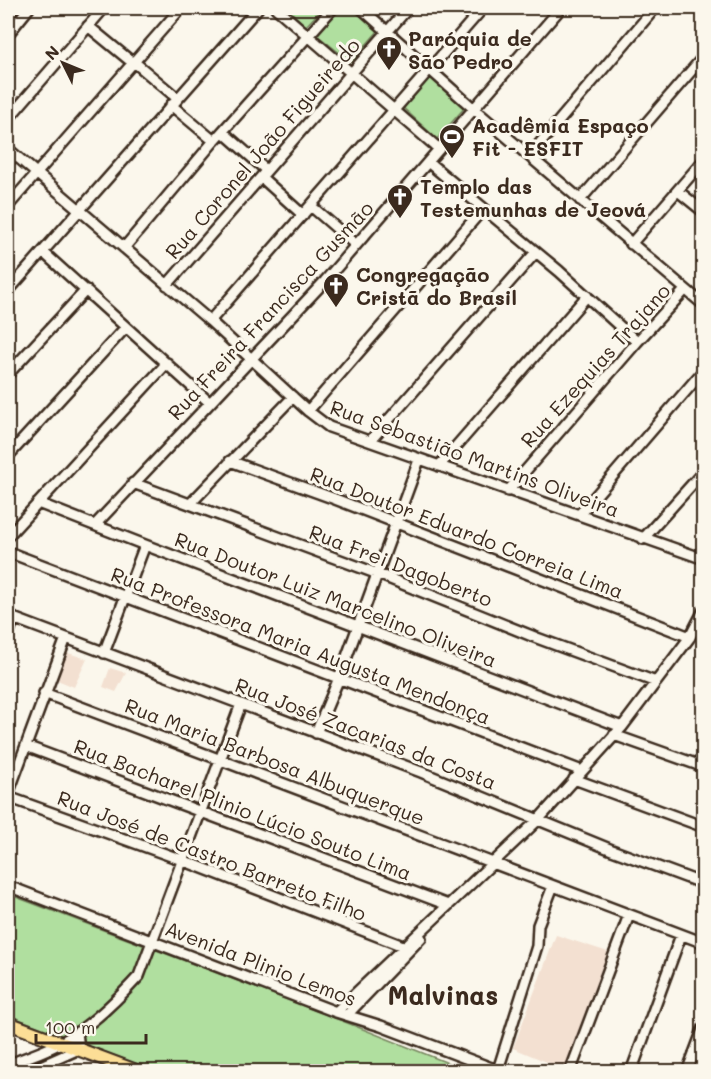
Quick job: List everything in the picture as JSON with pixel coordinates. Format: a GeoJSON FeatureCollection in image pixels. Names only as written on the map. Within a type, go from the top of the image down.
{"type":"FeatureCollection","features":[{"type":"Feature","properties":{"kind":"main road"},"geometry":{"type":"LineString","coordinates":[[8,1023],[139,1071]]}},
{"type":"Feature","properties":{"kind":"street"},"geometry":{"type":"LineString","coordinates":[[8,34],[29,8]]}},
{"type":"Feature","properties":{"kind":"street"},"geometry":{"type":"LineString","coordinates":[[8,119],[104,8]]}},
{"type":"Feature","properties":{"kind":"street"},"geometry":{"type":"LineString","coordinates":[[8,206],[181,8]]}},
{"type":"Feature","properties":{"kind":"street"},"geometry":{"type":"LineString","coordinates":[[8,291],[258,8]]}},
{"type":"Feature","properties":{"kind":"street"},"geometry":{"type":"LineString","coordinates":[[276,8],[440,149]]}},
{"type":"Feature","properties":{"kind":"street"},"geometry":{"type":"LineString","coordinates":[[124,248],[214,141],[333,8]]}},
{"type":"Feature","properties":{"kind":"street"},"geometry":{"type":"LineString","coordinates":[[361,8],[474,109],[704,305]]}},
{"type":"Feature","properties":{"kind":"street","name":"Rua Coronel João Figueiredo"},"geometry":{"type":"LineString","coordinates":[[167,285],[408,8]]}},
{"type":"Feature","properties":{"kind":"street"},"geometry":{"type":"LineString","coordinates":[[210,321],[483,8]]}},
{"type":"Feature","properties":{"kind":"street","name":"Rua Freira Francisca Gusmão"},"geometry":{"type":"LineString","coordinates":[[95,525],[356,245],[561,8]]}},
{"type":"Feature","properties":{"kind":"street"},"geometry":{"type":"LineString","coordinates":[[530,155],[655,8]]}},
{"type":"Feature","properties":{"kind":"street"},"geometry":{"type":"LineString","coordinates":[[88,26],[133,62],[214,141]]}},
{"type":"Feature","properties":{"kind":"street"},"geometry":{"type":"LineString","coordinates":[[580,200],[704,56]]}},
{"type":"Feature","properties":{"kind":"street"},"geometry":{"type":"LineString","coordinates":[[223,132],[303,215]]}},
{"type":"Feature","properties":{"kind":"street","name":"Rua Sebastião Martins Oliveira"},"geometry":{"type":"LineString","coordinates":[[8,149],[210,321],[308,411],[329,427],[704,559]]}},
{"type":"Feature","properties":{"kind":"street"},"geometry":{"type":"LineString","coordinates":[[631,244],[704,160]]}},
{"type":"Feature","properties":{"kind":"street"},"geometry":{"type":"LineString","coordinates":[[428,162],[536,252],[637,342]]}},
{"type":"Feature","properties":{"kind":"street"},"geometry":{"type":"LineString","coordinates":[[678,190],[704,212]]}},
{"type":"Feature","properties":{"kind":"street"},"geometry":{"type":"LineString","coordinates":[[311,206],[356,245]]}},
{"type":"Feature","properties":{"kind":"street"},"geometry":{"type":"LineString","coordinates":[[308,411],[483,209]]}},
{"type":"Feature","properties":{"kind":"street"},"geometry":{"type":"LineString","coordinates":[[44,252],[210,404]]}},
{"type":"Feature","properties":{"kind":"street"},"geometry":{"type":"LineString","coordinates":[[370,441],[536,252]]}},
{"type":"Feature","properties":{"kind":"street"},"geometry":{"type":"LineString","coordinates":[[8,374],[86,290]]}},
{"type":"Feature","properties":{"kind":"street","name":"Rua Ezequias Trajano"},"geometry":{"type":"LineString","coordinates":[[508,491],[685,290]]}},
{"type":"Feature","properties":{"kind":"street"},"geometry":{"type":"LineString","coordinates":[[439,466],[586,296]]}},
{"type":"Feature","properties":{"kind":"street"},"geometry":{"type":"LineString","coordinates":[[8,456],[126,327]]}},
{"type":"Feature","properties":{"kind":"street"},"geometry":{"type":"LineString","coordinates":[[9,532],[167,363]]}},
{"type":"Feature","properties":{"kind":"street"},"geometry":{"type":"LineString","coordinates":[[579,515],[704,370]]}},
{"type":"Feature","properties":{"kind":"street"},"geometry":{"type":"LineString","coordinates":[[190,504],[293,397]]}},
{"type":"Feature","properties":{"kind":"street"},"geometry":{"type":"LineString","coordinates":[[316,733],[339,678],[419,460]]}},
{"type":"Feature","properties":{"kind":"street","name":"Rua Doutor Eduardo Correia Lima"},"geometry":{"type":"LineString","coordinates":[[230,462],[335,500],[690,637]]}},
{"type":"Feature","properties":{"kind":"street"},"geometry":{"type":"LineString","coordinates":[[643,538],[704,471]]}},
{"type":"Feature","properties":{"kind":"street","name":"Rua Frei Dagoberto"},"geometry":{"type":"LineString","coordinates":[[133,483],[378,574],[537,638],[657,682]]}},
{"type":"Feature","properties":{"kind":"street","name":"Rua Doutor Luiz Marcelino Oliveira"},"geometry":{"type":"LineString","coordinates":[[38,503],[622,727]]}},
{"type":"Feature","properties":{"kind":"street"},"geometry":{"type":"LineString","coordinates":[[104,653],[145,545]]}},
{"type":"Feature","properties":{"kind":"street","name":"Rua Professora Maria Augusta Mendonça"},"geometry":{"type":"LineString","coordinates":[[8,552],[582,771]]}},
{"type":"Feature","properties":{"kind":"street"},"geometry":{"type":"LineString","coordinates":[[336,1012],[539,819],[622,727],[690,637],[704,610]]}},
{"type":"Feature","properties":{"kind":"street"},"geometry":{"type":"LineString","coordinates":[[8,634],[10,617]]}},
{"type":"Feature","properties":{"kind":"street","name":"Rua José Zacarias da Costa"},"geometry":{"type":"LineString","coordinates":[[10,617],[704,884]]}},
{"type":"Feature","properties":{"kind":"street"},"geometry":{"type":"LineString","coordinates":[[8,796],[66,638]]}},
{"type":"Feature","properties":{"kind":"street","name":"Rua Maria Barbosa Albuquerque"},"geometry":{"type":"LineString","coordinates":[[44,693],[704,943]]}},
{"type":"Feature","properties":{"kind":"street"},"geometry":{"type":"LineString","coordinates":[[8,1065],[63,1042],[127,989],[139,976],[241,704]]}},
{"type":"Feature","properties":{"kind":"street"},"geometry":{"type":"LineString","coordinates":[[614,735],[704,768]]}},
{"type":"Feature","properties":{"kind":"street","name":"Rua Bacharel Plinio Lúcio Souto Lima"},"geometry":{"type":"LineString","coordinates":[[26,746],[448,905]]}},
{"type":"Feature","properties":{"kind":"street"},"geometry":{"type":"LineString","coordinates":[[574,779],[704,827]]}},
{"type":"Feature","properties":{"kind":"street","name":"Rua José de Castro Barreto Filho"},"geometry":{"type":"LineString","coordinates":[[8,796],[182,860],[403,946]]}},
{"type":"Feature","properties":{"kind":"street"},"geometry":{"type":"LineString","coordinates":[[347,1015],[493,862]]}},
{"type":"Feature","properties":{"kind":"street","name":"Avenida Plinio Lemos"},"geometry":{"type":"LineString","coordinates":[[8,886],[336,1012],[500,1071]]}},
{"type":"Feature","properties":{"kind":"street"},"geometry":{"type":"LineString","coordinates":[[500,1071],[537,946],[538,925],[553,886]]}},
{"type":"Feature","properties":{"kind":"street"},"geometry":{"type":"LineString","coordinates":[[570,1071],[629,915]]}},
{"type":"Feature","properties":{"kind":"street"},"geometry":{"type":"LineString","coordinates":[[631,1071],[681,935]]}},
{"type":"Feature","properties":{"kind":"street"},"geometry":{"type":"LineString","coordinates":[[687,1071],[704,1027]]}},
{"type":"Feature","properties":{"kind":"street"},"geometry":{"type":"LineString","coordinates":[[27,1071],[79,1049],[76,1032]]}},
{"type":"Feature","properties":{"kind":"shaded area"},"geometry":{"type":"Polygon","coordinates":[[[65,652],[87,659],[74,687],[55,679],[65,652]]]}},
{"type":"Feature","properties":{"kind":"shaded area"},"geometry":{"type":"Polygon","coordinates":[[[110,668],[126,673],[116,692],[103,687],[110,668]]]}},
{"type":"Feature","properties":{"kind":"shaded area"},"geometry":{"type":"Polygon","coordinates":[[[556,935],[608,952],[564,1069],[513,1048],[556,935]]]}},
{"type":"Feature","properties":{"kind":"green space"},"geometry":{"type":"Polygon","coordinates":[[[293,8],[323,8],[306,26],[290,11],[293,8]]]}},
{"type":"Feature","properties":{"kind":"green space"},"geometry":{"type":"Polygon","coordinates":[[[332,8],[355,8],[379,30],[351,62],[312,31],[332,8]]]}},
{"type":"Feature","properties":{"kind":"green space"},"geometry":{"type":"Polygon","coordinates":[[[428,71],[467,105],[437,139],[399,104],[428,71]]]}},
{"type":"Feature","properties":{"kind":"green space"},"geometry":{"type":"Polygon","coordinates":[[[8,894],[325,1014],[468,1071],[155,1071],[8,1015],[8,894]]]}},
{"type":"Feature","properties":{"kind":"place","name":"Paróquia de São Pedro"},"geometry":{"type":"Point","coordinates":[389,72]}},
{"type":"Feature","properties":{"kind":"place","name":"Acadêmia Espaço Fit - ESFIT"},"geometry":{"type":"Point","coordinates":[452,160]}},
{"type":"Feature","properties":{"kind":"place","name":"Templo das Testemunhas de Jeová"},"geometry":{"type":"Point","coordinates":[400,220]}},
{"type":"Feature","properties":{"kind":"place","name":"Congregação Cristã do Brasil"},"geometry":{"type":"Point","coordinates":[336,309]}},
{"type":"Feature","properties":{"kind":"district","name":"Malvinas"},"geometry":{"type":"Point","coordinates":[443,995]}}]}
